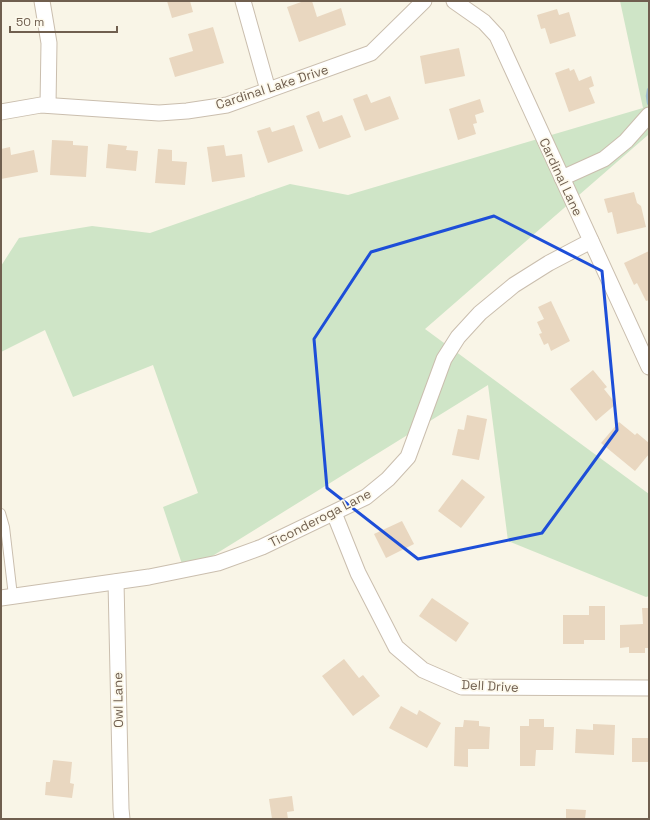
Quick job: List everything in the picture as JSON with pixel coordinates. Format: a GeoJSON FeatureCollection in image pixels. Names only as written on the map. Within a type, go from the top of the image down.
{"type":"FeatureCollection","features":[{"type":"Feature","properties":{"kind":"street"},"geometry":{"type":"LineString","coordinates":[[42,1],[49,43],[48,106]]}},
{"type":"Feature","properties":{"kind":"street"},"geometry":{"type":"LineString","coordinates":[[243,1],[268,90]]}},
{"type":"Feature","properties":{"kind":"street","name":"Cardinal Lake Drive"},"geometry":{"type":"LineString","coordinates":[[1,112],[41,105],[159,113],[180,112],[227,105],[371,53],[424,1]]}},
{"type":"Feature","properties":{"kind":"street","name":"Cardinal Lane"},"geometry":{"type":"LineString","coordinates":[[454,1],[484,22],[497,36],[649,367]]}},
{"type":"Feature","properties":{"kind":"street"},"geometry":{"type":"LineString","coordinates":[[562,178],[604,159],[626,141],[649,116]]}},
{"type":"Feature","properties":{"kind":"street","name":"Ticonderoga Lane"},"geometry":{"type":"LineString","coordinates":[[7,597],[149,577],[218,563],[262,547],[366,497],[388,479],[408,457],[444,359],[458,337],[480,313],[514,285],[549,263],[591,241]]}},
{"type":"Feature","properties":{"kind":"street","name":"Dell Drive"},"geometry":{"type":"LineString","coordinates":[[334,513],[358,573],[396,647],[423,670],[462,688],[649,688]]}},
{"type":"Feature","properties":{"kind":"street","name":"Owl Lane"},"geometry":{"type":"LineString","coordinates":[[116,582],[122,819]]}},
{"type":"Feature","properties":{"kind":"lane"},"geometry":{"type":"LineString","coordinates":[[1,513],[5,527],[7,597]]}},
{"type":"Feature","properties":{"kind":"highlighted area"},"geometry":{"type":"Polygon","coordinates":[[[494,216],[602,271],[617,430],[542,533],[418,559],[327,488],[314,339],[371,252],[494,216]]]}},
{"type":"Feature","properties":{"kind":"green space"},"geometry":{"type":"Polygon","coordinates":[[[620,1],[649,1],[649,136],[648,135],[425,329],[649,494],[649,596],[646,597],[508,541],[488,385],[185,573],[163,507],[198,493],[153,365],[73,397],[45,330],[1,352],[1,266],[19,238],[92,226],[150,233],[290,184],[348,195],[643,108],[620,1]]]}},
{"type":"Feature","properties":{"kind":"building"},"geometry":{"type":"Polygon","coordinates":[[[167,1],[190,1],[193,12],[172,18],[167,1]]]}},
{"type":"Feature","properties":{"kind":"building"},"geometry":{"type":"Polygon","coordinates":[[[304,1],[312,1],[317,17],[341,8],[346,25],[299,42],[287,7],[304,1]]]}},
{"type":"Feature","properties":{"kind":"building"},"geometry":{"type":"Polygon","coordinates":[[[557,9],[559,15],[569,12],[576,36],[550,44],[545,28],[541,29],[537,15],[557,9]]]}},
{"type":"Feature","properties":{"kind":"building"},"geometry":{"type":"Polygon","coordinates":[[[213,27],[224,63],[175,77],[169,58],[193,51],[188,34],[213,27]]]}},
{"type":"Feature","properties":{"kind":"building"},"geometry":{"type":"Polygon","coordinates":[[[459,48],[465,76],[425,84],[420,56],[459,48]]]}},
{"type":"Feature","properties":{"kind":"building"},"geometry":{"type":"Polygon","coordinates":[[[569,68],[570,71],[574,69],[579,81],[591,76],[594,86],[589,88],[595,103],[569,112],[555,73],[569,68]]]}},
{"type":"Feature","properties":{"kind":"building"},"geometry":{"type":"Polygon","coordinates":[[[367,94],[371,103],[390,96],[399,119],[365,131],[353,99],[367,94]]]}},
{"type":"Feature","properties":{"kind":"building"},"geometry":{"type":"Polygon","coordinates":[[[480,99],[484,112],[475,115],[477,123],[473,124],[476,134],[458,140],[449,109],[480,99]]]}},
{"type":"Feature","properties":{"kind":"building"},"geometry":{"type":"Polygon","coordinates":[[[319,111],[323,122],[342,115],[351,137],[319,149],[306,116],[319,111]]]}},
{"type":"Feature","properties":{"kind":"building"},"geometry":{"type":"Polygon","coordinates":[[[294,125],[303,151],[268,163],[257,131],[270,127],[272,132],[294,125]]]}},
{"type":"Feature","properties":{"kind":"building"},"geometry":{"type":"Polygon","coordinates":[[[52,140],[73,141],[73,145],[88,146],[86,177],[50,175],[52,140]]]}},
{"type":"Feature","properties":{"kind":"building"},"geometry":{"type":"Polygon","coordinates":[[[108,144],[127,146],[126,150],[138,151],[136,171],[106,168],[108,144]]]}},
{"type":"Feature","properties":{"kind":"building"},"geometry":{"type":"Polygon","coordinates":[[[224,145],[226,156],[242,154],[245,177],[212,182],[207,147],[224,145]]]}},
{"type":"Feature","properties":{"kind":"building"},"geometry":{"type":"Polygon","coordinates":[[[10,147],[11,155],[34,150],[38,172],[1,179],[1,149],[10,147]]]}},
{"type":"Feature","properties":{"kind":"building"},"geometry":{"type":"Polygon","coordinates":[[[158,149],[172,150],[172,161],[187,162],[185,185],[155,183],[158,149]]]}},
{"type":"Feature","properties":{"kind":"building"},"geometry":{"type":"Polygon","coordinates":[[[634,192],[637,203],[641,206],[646,227],[617,234],[612,212],[608,213],[604,199],[634,192]]]}},
{"type":"Feature","properties":{"kind":"building"},"geometry":{"type":"Polygon","coordinates":[[[649,251],[649,300],[646,301],[637,283],[634,285],[624,263],[649,251]]]}},
{"type":"Feature","properties":{"kind":"building"},"geometry":{"type":"Polygon","coordinates":[[[551,301],[570,341],[551,351],[548,343],[544,345],[539,334],[542,333],[537,322],[544,319],[538,307],[551,301]]]}},
{"type":"Feature","properties":{"kind":"building"},"geometry":{"type":"Polygon","coordinates":[[[593,370],[607,387],[604,389],[616,404],[596,421],[570,389],[593,370]]]}},
{"type":"Feature","properties":{"kind":"building"},"geometry":{"type":"Polygon","coordinates":[[[467,415],[487,419],[479,460],[452,455],[458,429],[464,430],[467,415]]]}},
{"type":"Feature","properties":{"kind":"building"},"geometry":{"type":"Polygon","coordinates":[[[619,422],[635,435],[637,433],[649,443],[649,454],[635,471],[601,443],[619,422]]]}},
{"type":"Feature","properties":{"kind":"building"},"geometry":{"type":"Polygon","coordinates":[[[462,479],[485,497],[461,528],[438,511],[462,479]]]}},
{"type":"Feature","properties":{"kind":"building"},"geometry":{"type":"Polygon","coordinates":[[[402,521],[414,544],[386,558],[374,534],[402,521]]]}},
{"type":"Feature","properties":{"kind":"building"},"geometry":{"type":"Polygon","coordinates":[[[432,598],[469,623],[456,642],[419,616],[432,598]]]}},
{"type":"Feature","properties":{"kind":"building"},"geometry":{"type":"Polygon","coordinates":[[[589,606],[605,606],[605,640],[584,640],[584,644],[563,644],[563,615],[589,615],[589,606]]]}},
{"type":"Feature","properties":{"kind":"building"},"geometry":{"type":"Polygon","coordinates":[[[642,608],[649,608],[649,648],[645,648],[645,653],[629,653],[629,647],[620,648],[620,625],[643,624],[642,608]]]}},
{"type":"Feature","properties":{"kind":"building"},"geometry":{"type":"Polygon","coordinates":[[[344,659],[359,678],[363,675],[380,696],[353,716],[322,676],[344,659]]]}},
{"type":"Feature","properties":{"kind":"building"},"geometry":{"type":"Polygon","coordinates":[[[401,706],[417,715],[419,710],[441,723],[427,748],[389,728],[401,706]]]}},
{"type":"Feature","properties":{"kind":"building"},"geometry":{"type":"Polygon","coordinates":[[[529,719],[544,719],[544,727],[554,727],[553,750],[536,750],[535,766],[520,766],[520,726],[529,726],[529,719]]]}},
{"type":"Feature","properties":{"kind":"building"},"geometry":{"type":"Polygon","coordinates":[[[464,720],[479,721],[479,726],[490,727],[489,749],[468,749],[468,767],[454,766],[455,727],[463,727],[464,720]]]}},
{"type":"Feature","properties":{"kind":"building"},"geometry":{"type":"Polygon","coordinates":[[[593,724],[615,725],[614,755],[575,753],[576,729],[593,730],[593,724]]]}},
{"type":"Feature","properties":{"kind":"building"},"geometry":{"type":"Polygon","coordinates":[[[632,738],[649,738],[649,762],[632,762],[632,738]]]}},
{"type":"Feature","properties":{"kind":"building"},"geometry":{"type":"Polygon","coordinates":[[[53,760],[72,762],[70,783],[74,784],[72,798],[45,795],[46,782],[50,782],[53,760]]]}},
{"type":"Feature","properties":{"kind":"building"},"geometry":{"type":"Polygon","coordinates":[[[292,796],[294,811],[287,812],[288,819],[272,819],[269,799],[292,796]]]}},
{"type":"Feature","properties":{"kind":"building"},"geometry":{"type":"Polygon","coordinates":[[[566,809],[586,810],[585,819],[566,819],[566,809]]]}},
{"type":"Feature","properties":{"kind":"waterway"},"geometry":{"type":"LineString","coordinates":[[649,90],[649,103]]}}]}
